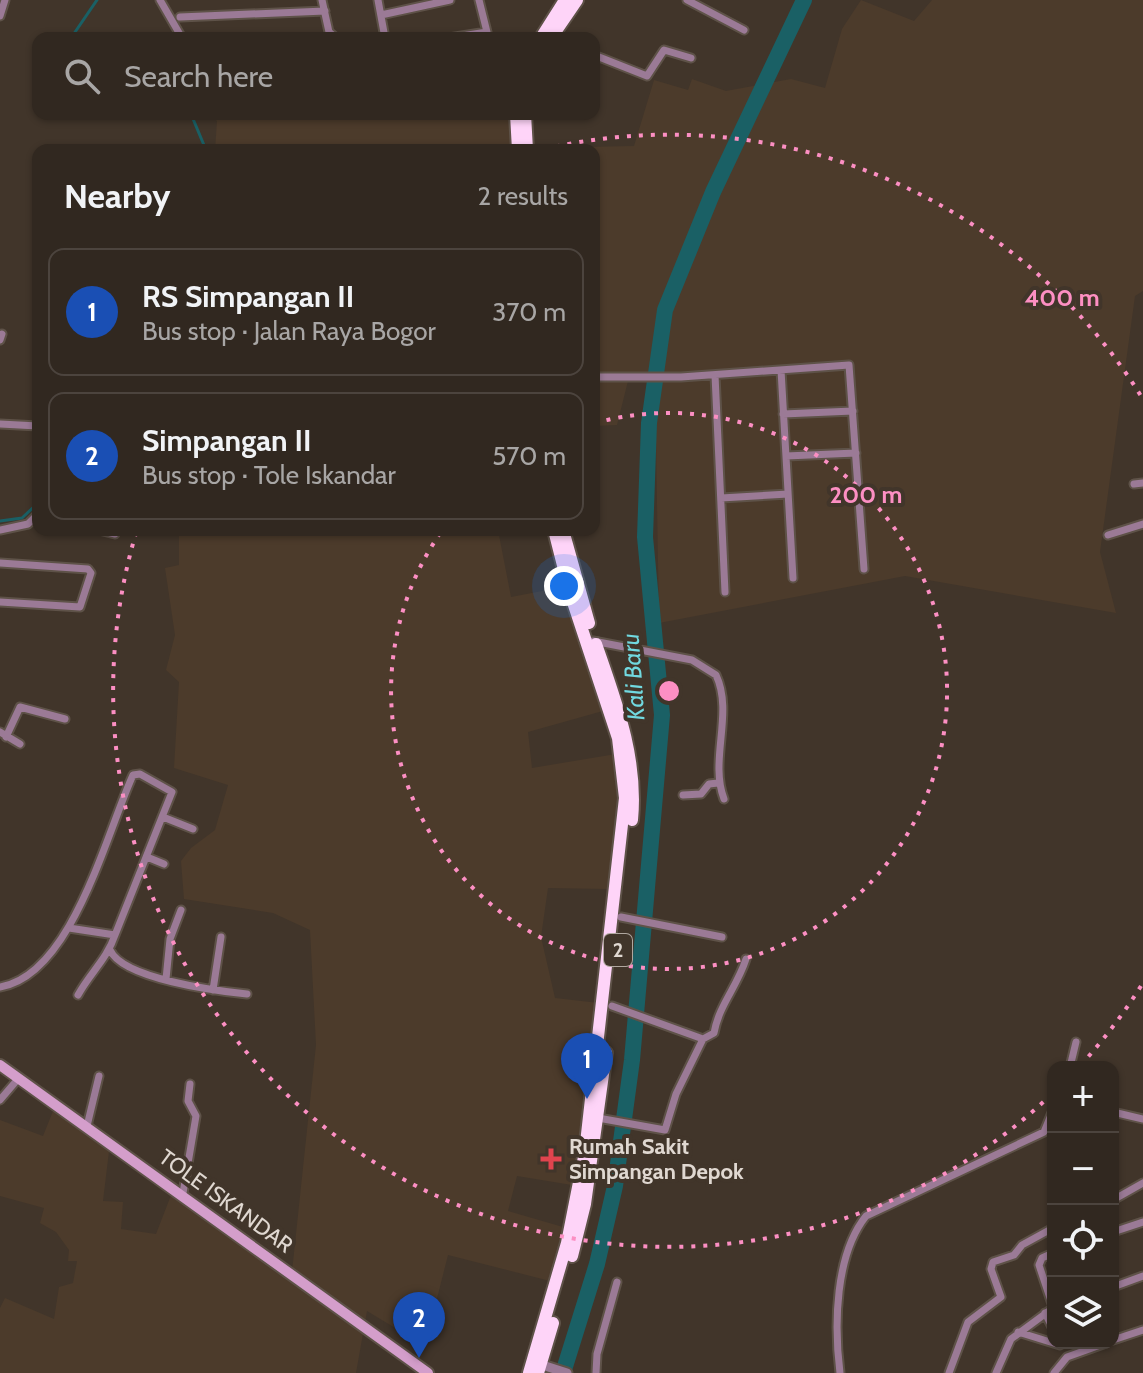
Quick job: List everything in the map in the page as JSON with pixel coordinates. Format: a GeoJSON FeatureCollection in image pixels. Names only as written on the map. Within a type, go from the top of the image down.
{"type":"FeatureCollection","features":[{"type":"Feature","properties":{"kind":"highway"},"geometry":{"type":"LineString","coordinates":[[552,32],[565,0]]}},
{"type":"Feature","properties":{"kind":"highway"},"geometry":{"type":"LineString","coordinates":[[554,32],[577,0]]}},
{"type":"Feature","properties":{"kind":"highway"},"geometry":{"type":"LineString","coordinates":[[516,120],[518,144]]}},
{"type":"Feature","properties":{"kind":"highway"},"geometry":{"type":"LineString","coordinates":[[525,120],[527,144]]}},
{"type":"Feature","properties":{"kind":"highway","name":"2"},"geometry":{"type":"LineString","coordinates":[[538,1368],[580,1225],[604,1119],[617,1008],[621,917],[633,781],[621,717],[591,641],[556,536]]}},
{"type":"Feature","properties":{"kind":"highway","name":"2"},"geometry":{"type":"LineString","coordinates":[[538,1368],[583,1165],[624,813],[624,771],[618,738],[565,536]]}},
{"type":"Feature","properties":{"kind":"main road","name":"TOLE ISKANDAR"},"geometry":{"type":"LineString","coordinates":[[0,1065],[183,1193],[427,1373]]}},
{"type":"Feature","properties":{"kind":"street"},"geometry":{"type":"LineString","coordinates":[[0,16],[5,0]]}},
{"type":"Feature","properties":{"kind":"street"},"geometry":{"type":"LineString","coordinates":[[160,0],[179,32]]}},
{"type":"Feature","properties":{"kind":"street"},"geometry":{"type":"LineString","coordinates":[[322,0],[329,32]]}},
{"type":"Feature","properties":{"kind":"street"},"geometry":{"type":"LineString","coordinates":[[378,0],[384,32]]}},
{"type":"Feature","properties":{"kind":"street"},"geometry":{"type":"LineString","coordinates":[[381,15],[450,0]]}},
{"type":"Feature","properties":{"kind":"street"},"geometry":{"type":"LineString","coordinates":[[479,0],[487,32]]}},
{"type":"Feature","properties":{"kind":"street"},"geometry":{"type":"LineString","coordinates":[[687,0],[744,30]]}},
{"type":"Feature","properties":{"kind":"street"},"geometry":{"type":"LineString","coordinates":[[180,17],[325,11]]}},
{"type":"Feature","properties":{"kind":"street"},"geometry":{"type":"LineString","coordinates":[[600,57],[647,76],[664,50],[691,58]]}},
{"type":"Feature","properties":{"kind":"street"},"geometry":{"type":"LineString","coordinates":[[600,377],[681,377],[849,365],[864,569]]}},
{"type":"Feature","properties":{"kind":"street"},"geometry":{"type":"LineString","coordinates":[[781,370],[793,578]]}},
{"type":"Feature","properties":{"kind":"street"},"geometry":{"type":"LineString","coordinates":[[715,375],[725,592]]}},
{"type":"Feature","properties":{"kind":"street"},"geometry":{"type":"LineString","coordinates":[[783,414],[853,411]]}},
{"type":"Feature","properties":{"kind":"street"},"geometry":{"type":"LineString","coordinates":[[0,424],[32,426]]}},
{"type":"Feature","properties":{"kind":"street"},"geometry":{"type":"LineString","coordinates":[[786,456],[856,453]]}},
{"type":"Feature","properties":{"kind":"street"},"geometry":{"type":"LineString","coordinates":[[721,498],[788,494]]}},
{"type":"Feature","properties":{"kind":"street"},"geometry":{"type":"LineString","coordinates":[[28,524],[32,520]]}},
{"type":"Feature","properties":{"kind":"street"},"geometry":{"type":"LineString","coordinates":[[0,530],[32,524]]}},
{"type":"Feature","properties":{"kind":"street"},"geometry":{"type":"LineString","coordinates":[[1108,535],[1143,524]]}},
{"type":"Feature","properties":{"kind":"street"},"geometry":{"type":"LineString","coordinates":[[0,563],[88,569],[91,573],[80,607],[0,602]]}},
{"type":"Feature","properties":{"kind":"street"},"geometry":{"type":"LineString","coordinates":[[591,641],[704,666],[720,683],[718,783],[724,799]]}},
{"type":"Feature","properties":{"kind":"street"},"geometry":{"type":"LineString","coordinates":[[20,744],[3,735],[20,707],[65,719]]}},
{"type":"Feature","properties":{"kind":"street"},"geometry":{"type":"LineString","coordinates":[[0,987],[16,983],[34,972],[69,928],[133,775],[140,774],[172,792],[110,950],[78,995]]}},
{"type":"Feature","properties":{"kind":"street"},"geometry":{"type":"LineString","coordinates":[[683,795],[701,794],[709,784],[718,783]]}},
{"type":"Feature","properties":{"kind":"street"},"geometry":{"type":"LineString","coordinates":[[163,817],[193,829]]}},
{"type":"Feature","properties":{"kind":"street"},"geometry":{"type":"LineString","coordinates":[[147,857],[164,864]]}},
{"type":"Feature","properties":{"kind":"street"},"geometry":{"type":"LineString","coordinates":[[166,979],[170,939],[181,910]]}},
{"type":"Feature","properties":{"kind":"street"},"geometry":{"type":"LineString","coordinates":[[621,917],[722,937]]}},
{"type":"Feature","properties":{"kind":"street"},"geometry":{"type":"LineString","coordinates":[[69,928],[115,935]]}},
{"type":"Feature","properties":{"kind":"street"},"geometry":{"type":"LineString","coordinates":[[213,990],[221,937]]}},
{"type":"Feature","properties":{"kind":"street"},"geometry":{"type":"LineString","coordinates":[[110,950],[117,960],[166,979],[247,994]]}},
{"type":"Feature","properties":{"kind":"street"},"geometry":{"type":"LineString","coordinates":[[604,1119],[665,1130],[676,1094],[703,1039],[714,1033],[718,1011],[739,980],[746,959]]}},
{"type":"Feature","properties":{"kind":"street"},"geometry":{"type":"LineString","coordinates":[[617,1008],[703,1039]]}},
{"type":"Feature","properties":{"kind":"street"},"geometry":{"type":"LineString","coordinates":[[1071,1061],[1076,1042]]}},
{"type":"Feature","properties":{"kind":"street"},"geometry":{"type":"LineString","coordinates":[[87,1126],[99,1076]]}},
{"type":"Feature","properties":{"kind":"street"},"geometry":{"type":"LineString","coordinates":[[0,1100],[18,1079]]}},
{"type":"Feature","properties":{"kind":"street"},"geometry":{"type":"LineString","coordinates":[[183,1193],[196,1116],[188,1101],[190,1084]]}},
{"type":"Feature","properties":{"kind":"street"},"geometry":{"type":"LineString","coordinates":[[1119,1113],[1143,1119]]}},
{"type":"Feature","properties":{"kind":"street"},"geometry":{"type":"LineString","coordinates":[[840,1373],[835,1334],[838,1297],[854,1238],[866,1216],[1047,1132]]}},
{"type":"Feature","properties":{"kind":"street"},"geometry":{"type":"LineString","coordinates":[[1119,1197],[1143,1183]]}},
{"type":"Feature","properties":{"kind":"street"},"geometry":{"type":"LineString","coordinates":[[1119,1230],[1143,1222]]}},
{"type":"Feature","properties":{"kind":"street"},"geometry":{"type":"LineString","coordinates":[[949,1373],[968,1322],[1001,1297],[991,1269],[993,1262],[1014,1255],[1022,1245],[1047,1231]]}},
{"type":"Feature","properties":{"kind":"street"},"geometry":{"type":"LineString","coordinates":[[1047,1256],[1039,1265],[1047,1289]]}},
{"type":"Feature","properties":{"kind":"street"},"geometry":{"type":"LineString","coordinates":[[1119,1285],[1143,1276]]}},
{"type":"Feature","properties":{"kind":"street"},"geometry":{"type":"LineString","coordinates":[[596,1373],[597,1354],[617,1282]]}},
{"type":"Feature","properties":{"kind":"street"},"geometry":{"type":"LineString","coordinates":[[996,1373],[1011,1339],[1045,1313],[1047,1317]]}},
{"type":"Feature","properties":{"kind":"street"},"geometry":{"type":"LineString","coordinates":[[1119,1338],[1143,1330]]}},
{"type":"Feature","properties":{"kind":"street"},"geometry":{"type":"LineString","coordinates":[[1018,1332],[1047,1340]]}},
{"type":"Feature","properties":{"kind":"street"},"geometry":{"type":"LineString","coordinates":[[1063,1349],[1067,1357]]}},
{"type":"Feature","properties":{"kind":"street"},"geometry":{"type":"LineString","coordinates":[[1054,1373],[1067,1357],[1089,1349]]}},
{"type":"Feature","properties":{"kind":"street"},"geometry":{"type":"LineString","coordinates":[[538,1368],[567,1373]]}},
{"type":"Feature","properties":{"kind":"shaded area"},"geometry":{"type":"Polygon","coordinates":[[[861,0],[914,21],[932,0],[1143,0],[1143,291],[1135,296],[1100,552],[1116,613],[905,576],[659,623],[655,382],[628,381],[617,425],[600,426],[600,147],[634,146],[654,80],[688,90],[692,79],[726,91],[791,79],[825,88],[842,29],[861,0]]]}},
{"type":"Feature","properties":{"kind":"shaded area"},"geometry":{"type":"Polygon","coordinates":[[[513,120],[512,144],[215,144],[217,121],[513,120]]]}},
{"type":"Feature","properties":{"kind":"shaded area"},"geometry":{"type":"Polygon","coordinates":[[[179,536],[499,536],[511,597],[568,586],[610,709],[528,732],[532,768],[616,754],[621,799],[607,889],[548,888],[541,937],[555,998],[599,1003],[572,1185],[517,1176],[508,1211],[563,1227],[550,1281],[448,1255],[425,1346],[367,1311],[356,1373],[0,1373],[0,1308],[5,1298],[54,1319],[59,1287],[73,1283],[77,1261],[68,1261],[69,1250],[56,1232],[40,1223],[44,1208],[0,1196],[0,1120],[43,1136],[55,1106],[110,1143],[103,1201],[123,1202],[121,1229],[156,1234],[173,1190],[291,1281],[316,1045],[310,930],[273,913],[184,899],[181,861],[191,848],[215,830],[228,785],[174,768],[179,682],[166,670],[175,635],[165,568],[179,565],[179,536]]]}},
{"type":"Feature","properties":{"kind":"waterway"},"geometry":{"type":"LineString","coordinates":[[75,32],[97,0]]}},
{"type":"Feature","properties":{"kind":"waterway","name":"Kali Baru"},"geometry":{"type":"LineString","coordinates":[[563,1373],[597,1264],[615,1186],[632,1060],[662,715],[645,537],[649,423],[665,310],[713,192],[804,0]]}},
{"type":"Feature","properties":{"kind":"waterway"},"geometry":{"type":"LineString","coordinates":[[194,120],[204,144]]}},
{"type":"Feature","properties":{"kind":"waterway"},"geometry":{"type":"LineString","coordinates":[[0,521],[22,518],[32,509]]}},
{"type":"Feature","properties":{"kind":"place","name":"RS Simpangan II"},"geometry":{"type":"Point","coordinates":[587,1099]}},
{"type":"Feature","properties":{"kind":"place","name":"Rumah Sakit Simpangan Depok"},"geometry":{"type":"Point","coordinates":[551,1159]}},
{"type":"Feature","properties":{"kind":"place","name":"Simpangan II"},"geometry":{"type":"Point","coordinates":[419,1358]}}]}
